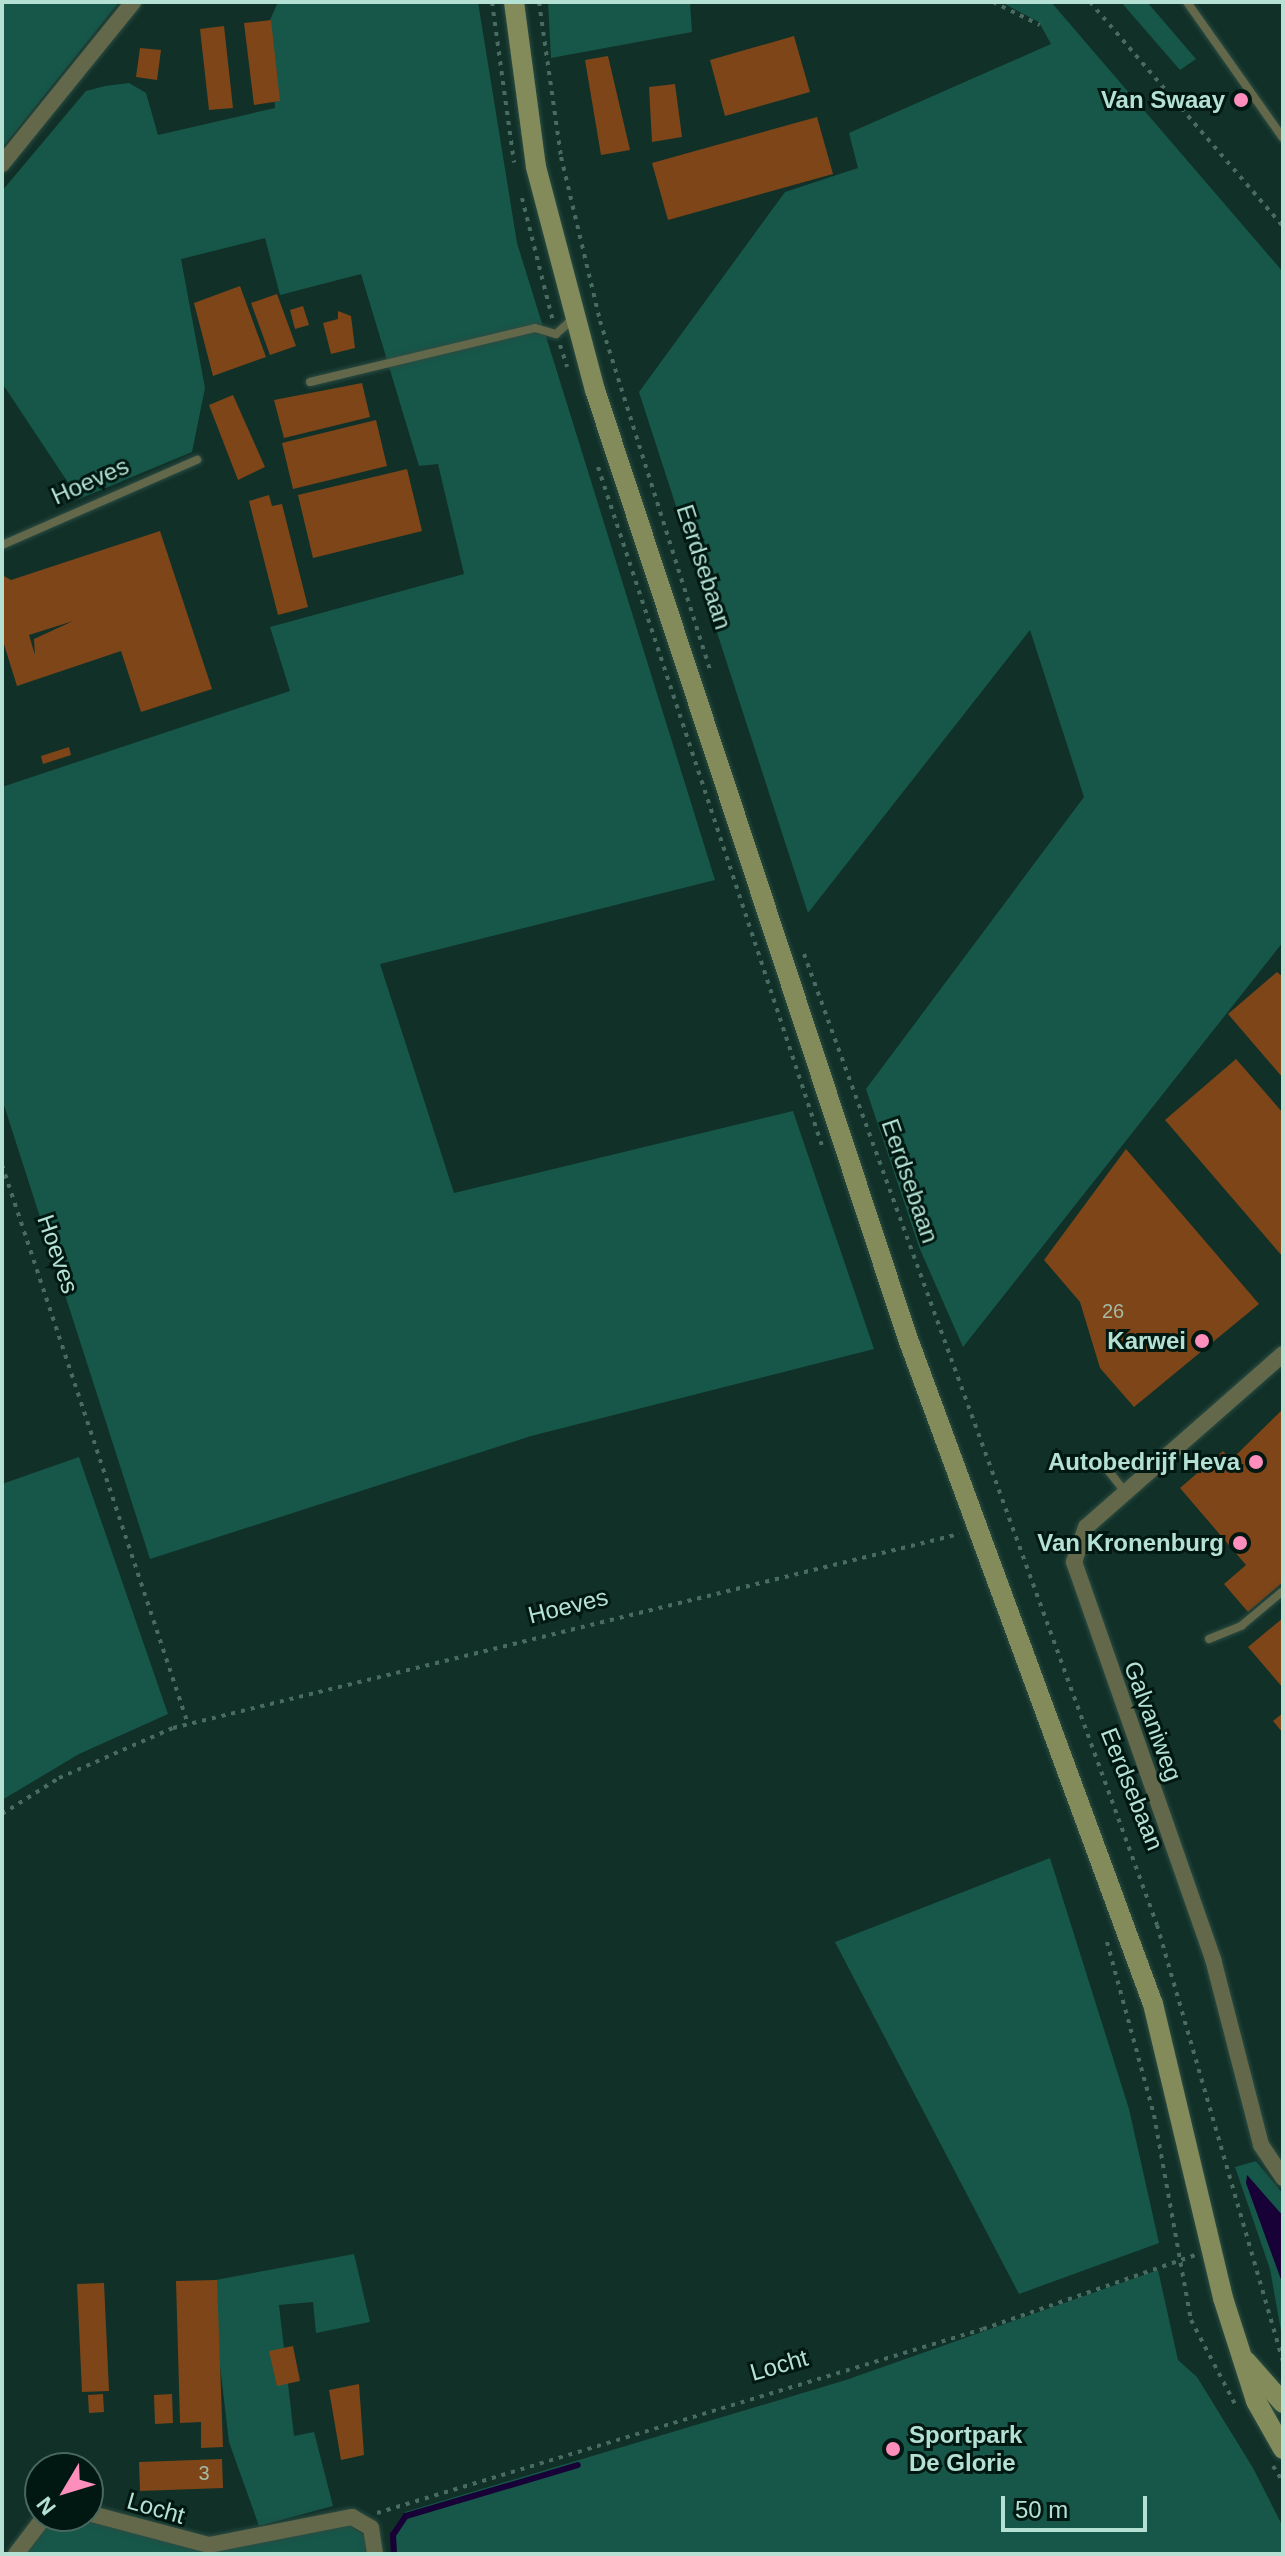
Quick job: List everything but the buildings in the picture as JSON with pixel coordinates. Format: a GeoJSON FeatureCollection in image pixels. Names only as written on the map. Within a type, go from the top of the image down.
{"type":"FeatureCollection","features":[{"type":"Feature","properties":{"kind":"main road","name":"Eerdsebaan"},"geometry":{"type":"LineString","coordinates":[[514,2],[536,167],[576,317],[908,1339],[1153,2004],[1210,2252],[1243,2358],[1283,2449]]}},
{"type":"Feature","properties":{"kind":"main road","name":"Eerdsebaan"},"geometry":{"type":"LineString","coordinates":[[1243,2358],[1283,2421]]}},
{"type":"Feature","properties":{"kind":"main road"},"geometry":{"type":"LineString","coordinates":[[1243,2358],[1283,2403]]}},
{"type":"Feature","properties":{"kind":"street"},"geometry":{"type":"LineString","coordinates":[[2,164],[133,2]]}},
{"type":"Feature","properties":{"kind":"street","name":"Galvaniweg"},"geometry":{"type":"LineString","coordinates":[[1283,1354],[1086,1527],[1074,1562],[1077,1583],[1213,1959],[1261,2145],[1283,2178]]}},
{"type":"Feature","properties":{"kind":"street","name":"Locht"},"geometry":{"type":"LineString","coordinates":[[104,2517],[209,2545],[352,2517],[371,2528],[375,2554]]}},
{"type":"Feature","properties":{"kind":"street"},"geometry":{"type":"LineString","coordinates":[[16,2554],[33,2532]]}},
{"type":"Feature","properties":{"kind":"lane"},"geometry":{"type":"LineString","coordinates":[[1187,2],[1283,138]]}},
{"type":"Feature","properties":{"kind":"lane"},"geometry":{"type":"LineString","coordinates":[[310,382],[535,328],[556,334],[576,317]]}},
{"type":"Feature","properties":{"kind":"lane","name":"Hoeves"},"geometry":{"type":"LineString","coordinates":[[2,545],[197,460]]}},
{"type":"Feature","properties":{"kind":"lane"},"geometry":{"type":"LineString","coordinates":[[1104,1465],[1125,1492]]}},
{"type":"Feature","properties":{"kind":"lane"},"geometry":{"type":"LineString","coordinates":[[1209,1639],[1241,1626],[1283,1591]]}},
{"type":"Feature","properties":{"kind":"path","name":"Eerdsebaan"},"geometry":{"type":"LineString","coordinates":[[539,2],[561,157],[600,321],[716,688]]}},
{"type":"Feature","properties":{"kind":"path"},"geometry":{"type":"LineString","coordinates":[[993,2],[1040,25]]}},
{"type":"Feature","properties":{"kind":"path"},"geometry":{"type":"LineString","coordinates":[[1090,2],[1283,226]]}},
{"type":"Feature","properties":{"kind":"path","name":"Eerdsebaan"},"geometry":{"type":"LineString","coordinates":[[802,947],[1048,1641],[1157,1925],[1283,2362]]}},
{"type":"Feature","properties":{"kind":"path","name":"Hoeves"},"geometry":{"type":"LineString","coordinates":[[2,1165],[188,1724]]}},
{"type":"Feature","properties":{"kind":"path","name":"Hoeves"},"geometry":{"type":"LineString","coordinates":[[2,1814],[59,1778],[188,1724],[959,1533]]}},
{"type":"Feature","properties":{"kind":"path","name":"Locht"},"geometry":{"type":"LineString","coordinates":[[387,2506],[983,2329],[1181,2258]]}},
{"type":"Feature","properties":{"kind":"green space"},"geometry":{"type":"Polygon","coordinates":[[[2,2],[119,2],[2,148],[2,2]]]}},
{"type":"Feature","properties":{"kind":"green space"},"geometry":{"type":"Polygon","coordinates":[[[278,2],[478,2],[517,243],[715,880],[380,964],[454,1193],[793,1111],[874,1349],[531,1436],[150,1559],[2,1099],[2,787],[290,691],[270,627],[464,574],[438,464],[419,466],[361,274],[280,295],[265,238],[181,259],[205,388],[192,452],[79,499],[2,383],[2,191],[86,91],[129,83],[146,93],[158,135],[275,108],[270,20],[278,2]]]}},
{"type":"Feature","properties":{"kind":"green space"},"geometry":{"type":"Polygon","coordinates":[[[548,2],[690,2],[692,32],[551,58],[548,2]]]}},
{"type":"Feature","properties":{"kind":"green space"},"geometry":{"type":"Polygon","coordinates":[[[1001,2],[1051,2],[1283,272],[1283,942],[963,1347],[919,1247],[866,1089],[1084,797],[1030,630],[808,913],[639,392],[785,192],[858,168],[849,133],[1051,44],[1039,22],[1001,2]]]}},
{"type":"Feature","properties":{"kind":"green space"},"geometry":{"type":"Polygon","coordinates":[[[1121,2],[1147,2],[1196,59],[1180,70],[1121,2]]]}},
{"type":"Feature","properties":{"kind":"green space"},"geometry":{"type":"Polygon","coordinates":[[[79,1457],[168,1714],[79,1754],[2,1800],[2,1484],[79,1457]]]}},
{"type":"Feature","properties":{"kind":"green space"},"geometry":{"type":"Polygon","coordinates":[[[1050,1858],[1129,2109],[1159,2243],[1019,2294],[835,1942],[1050,1858]]]}},
{"type":"Feature","properties":{"kind":"green space"},"geometry":{"type":"Polygon","coordinates":[[[1256,2161],[1283,2194],[1283,2216],[1248,2176],[1283,2285],[1283,2342],[1270,2269],[1235,2167],[1256,2161]]]}},
{"type":"Feature","properties":{"kind":"green space"},"geometry":{"type":"Polygon","coordinates":[[[354,2254],[370,2322],[316,2333],[313,2302],[279,2305],[294,2436],[314,2432],[333,2506],[259,2526],[229,2442],[210,2281],[354,2254]]]}},
{"type":"Feature","properties":{"kind":"green space","name":"Sportpark De Glorie"},"geometry":{"type":"Polygon","coordinates":[[[1158,2270],[1178,2360],[1197,2377],[1253,2468],[1281,2523],[1282,2554],[392,2554],[391,2536],[405,2512],[846,2380],[1158,2270]]]}},
{"type":"Feature","properties":{"kind":"green space"},"geometry":{"type":"Polygon","coordinates":[[[349,2525],[365,2536],[366,2554],[23,2554],[40,2532],[104,2532],[104,2526],[208,2551],[349,2525]]]}},
{"type":"Feature","properties":{"kind":"shaded area"},"geometry":{"type":"Polygon","coordinates":[[[1247,2175],[1283,2216],[1283,2285],[1246,2183],[1247,2175]]]}},
{"type":"Feature","properties":{"kind":"waterway"},"geometry":{"type":"LineString","coordinates":[[394,2554],[393,2535],[406,2516],[578,2465]]}},
{"type":"Feature","properties":{"kind":"place","name":"Van Swaay"},"geometry":{"type":"Point","coordinates":[1241,100]}},
{"type":"Feature","properties":{"kind":"place","name":"Karwei"},"geometry":{"type":"Point","coordinates":[1202,1341]}},
{"type":"Feature","properties":{"kind":"place","name":"Autobedrijf Heva"},"geometry":{"type":"Point","coordinates":[1256,1462]}},
{"type":"Feature","properties":{"kind":"place","name":"Van Kronenburg"},"geometry":{"type":"Point","coordinates":[1240,1543]}},
{"type":"Feature","properties":{"kind":"place","name":"Sportpark De Glorie"},"geometry":{"type":"Point","coordinates":[893,2449]}}]}
